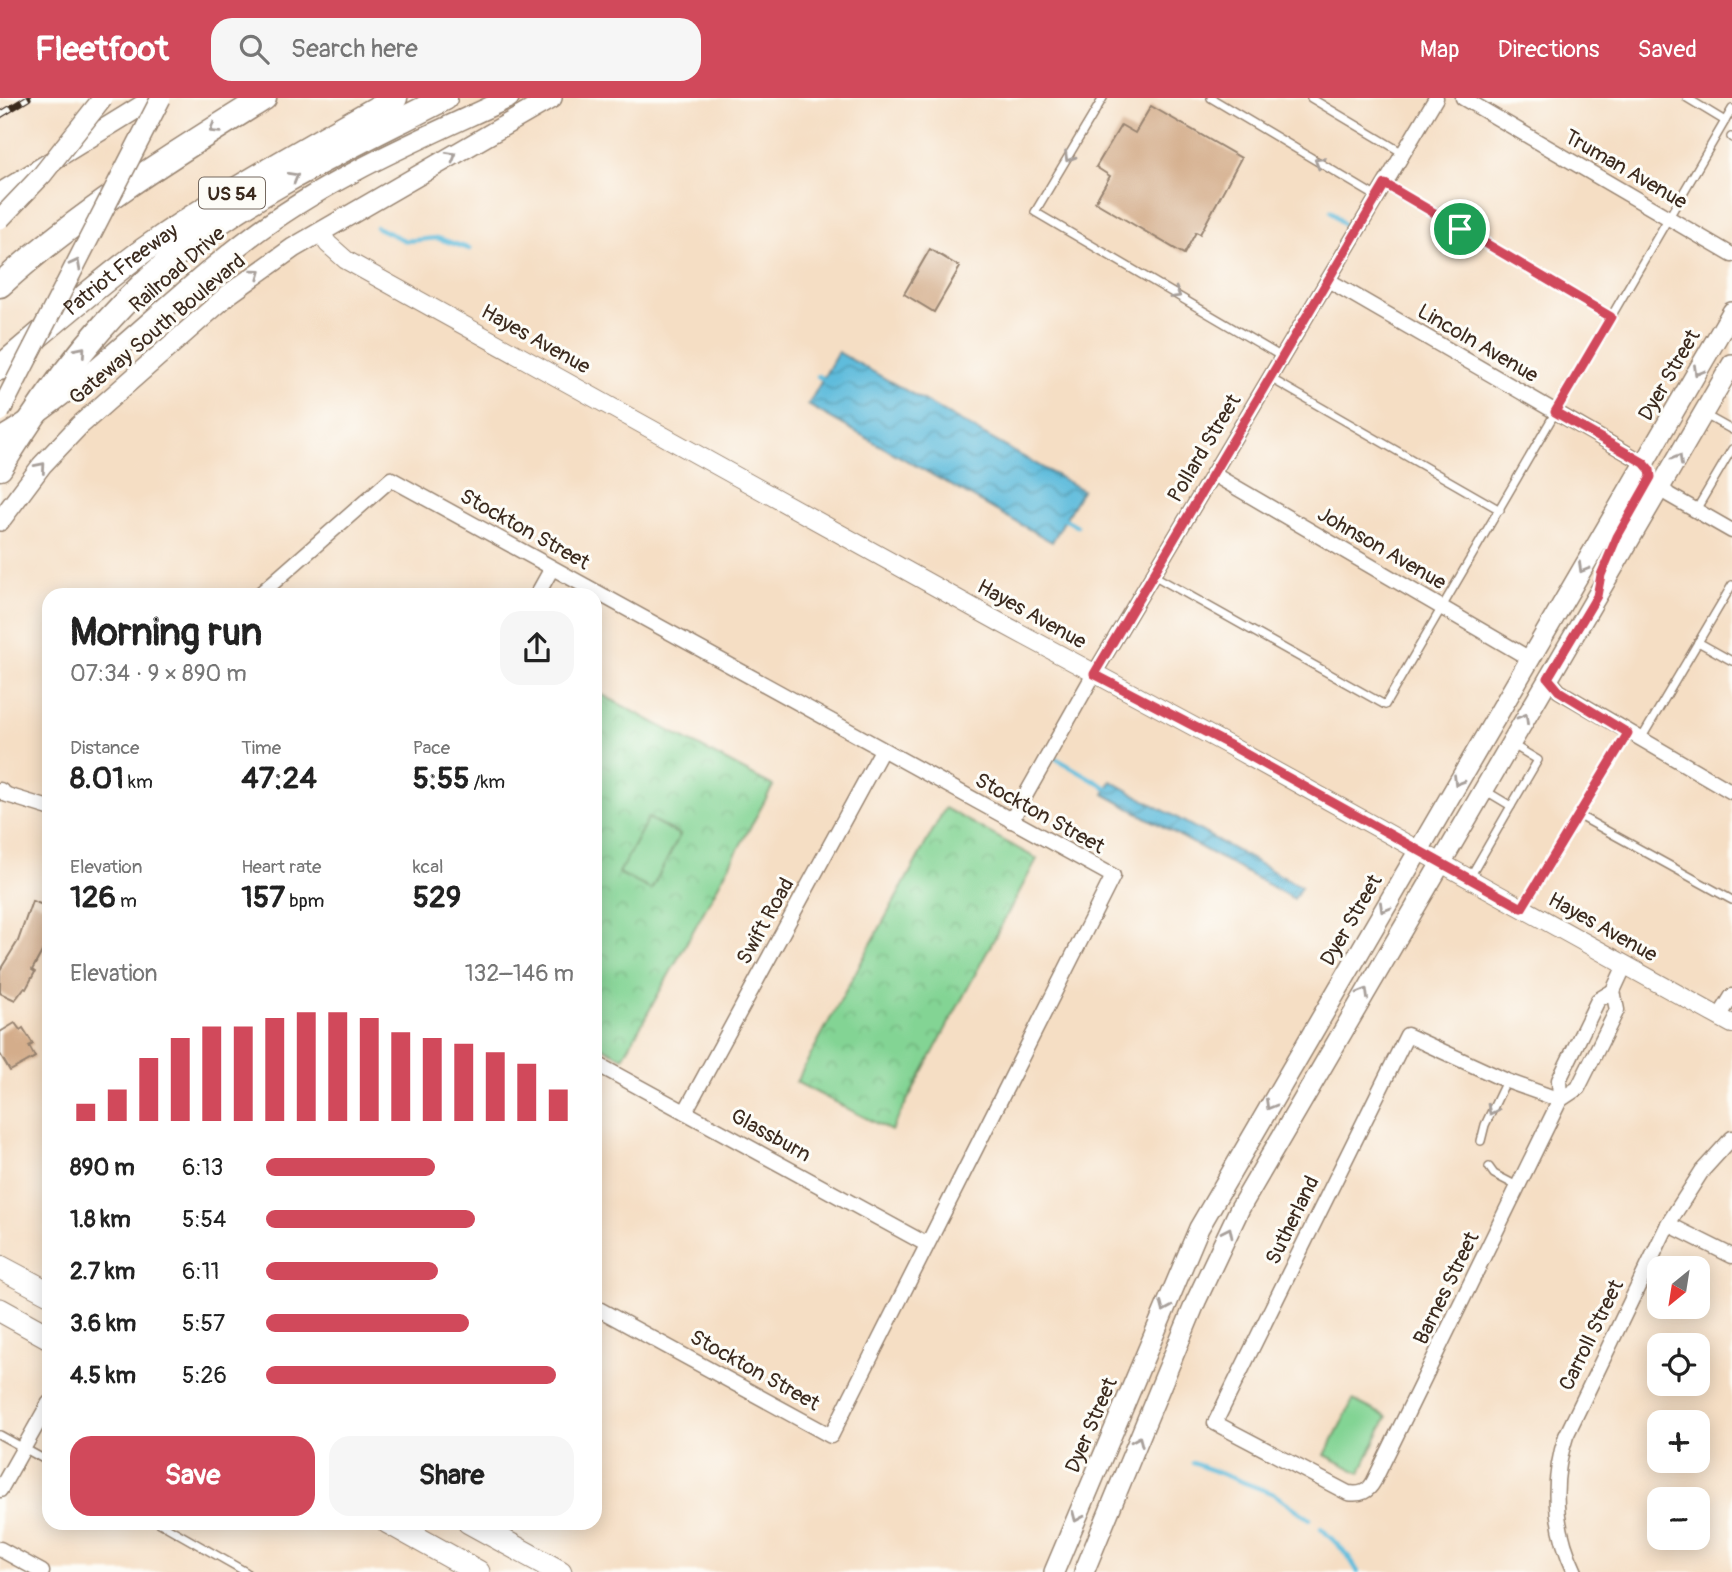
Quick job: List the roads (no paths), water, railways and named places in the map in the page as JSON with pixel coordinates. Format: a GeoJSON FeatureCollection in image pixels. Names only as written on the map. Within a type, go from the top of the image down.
{"type":"FeatureCollection","features":[{"type":"Feature","properties":{"kind":"highway"},"geometry":{"type":"LineString","coordinates":[[0,285],[62,231],[264,98]]}},
{"type":"Feature","properties":{"kind":"highway","name":"Patriot Freeway"},"geometry":{"type":"LineString","coordinates":[[0,368],[78,301],[144,250],[209,206],[394,98]]}},
{"type":"Feature","properties":{"kind":"highway"},"geometry":{"type":"LineString","coordinates":[[0,467],[77,354],[147,282],[184,249],[224,220],[302,172],[445,98]]}},
{"type":"Feature","properties":{"kind":"main road"},"geometry":{"type":"LineString","coordinates":[[0,219],[42,174],[103,98]]}},
{"type":"Feature","properties":{"kind":"main road"},"geometry":{"type":"LineString","coordinates":[[0,193],[154,98]]}},
{"type":"Feature","properties":{"kind":"main road"},"geometry":{"type":"LineString","coordinates":[[0,412],[161,98]]}},
{"type":"Feature","properties":{"kind":"main road","name":"Railroad Drive"},"geometry":{"type":"LineString","coordinates":[[0,438],[57,400],[117,352],[194,282],[298,203],[369,163],[509,98]]}},
{"type":"Feature","properties":{"kind":"main road","name":"Gateway South Boulevard"},"geometry":{"type":"LineString","coordinates":[[0,521],[42,465],[88,418],[229,294],[285,253],[552,98]]}},
{"type":"Feature","properties":{"kind":"main road","name":"Dyer Street"},"geometry":{"type":"LineString","coordinates":[[1054,1572],[1199,1228],[1732,312]]}},
{"type":"Feature","properties":{"kind":"main road"},"geometry":{"type":"LineString","coordinates":[[1084,1572],[1196,1301],[1230,1228],[1440,861],[1662,488],[1732,364]]}},
{"type":"Feature","properties":{"kind":"main road"},"geometry":{"type":"LineString","coordinates":[[1597,596],[1601,575],[1617,537],[1651,477],[1650,470],[1644,463]]}},
{"type":"Feature","properties":{"kind":"main road"},"geometry":{"type":"LineString","coordinates":[[0,1268],[42,1289]]}},
{"type":"Feature","properties":{"kind":"main road"},"geometry":{"type":"LineString","coordinates":[[0,1310],[42,1333]]}},
{"type":"Feature","properties":{"kind":"main road"},"geometry":{"type":"LineString","coordinates":[[402,1530],[478,1572]]}},
{"type":"Feature","properties":{"kind":"main road"},"geometry":{"type":"LineString","coordinates":[[483,1530],[559,1572]]}},
{"type":"Feature","properties":{"kind":"street","name":"Pollard Street"},"geometry":{"type":"LineString","coordinates":[[1011,821],[1094,674],[1436,98]]}},
{"type":"Feature","properties":{"kind":"street","name":"Truman Avenue"},"geometry":{"type":"LineString","coordinates":[[1463,98],[1732,255]]}},
{"type":"Feature","properties":{"kind":"street","name":"Hayes Avenue"},"geometry":{"type":"LineString","coordinates":[[320,232],[328,244],[346,260],[1726,1021]]}},
{"type":"Feature","properties":{"kind":"street","name":"Lincoln Avenue"},"geometry":{"type":"LineString","coordinates":[[1328,280],[1644,463]]}},
{"type":"Feature","properties":{"kind":"street","name":"Johnson Avenue"},"geometry":{"type":"LineString","coordinates":[[1213,474],[1530,659]]}},
{"type":"Feature","properties":{"kind":"street","name":"Stockton Street"},"geometry":{"type":"LineString","coordinates":[[267,588],[391,479],[588,588]]}},
{"type":"Feature","properties":{"kind":"street"},"geometry":{"type":"LineString","coordinates":[[1662,488],[1732,531]]}},
{"type":"Feature","properties":{"kind":"street"},"geometry":{"type":"LineString","coordinates":[[541,588],[552,568]]}},
{"type":"Feature","properties":{"kind":"street","name":"Stockton Street"},"geometry":{"type":"LineString","coordinates":[[602,596],[1113,876],[831,1436],[602,1311]]}},
{"type":"Feature","properties":{"kind":"street"},"geometry":{"type":"LineString","coordinates":[[1548,678],[1559,691],[1732,792]]}},
{"type":"Feature","properties":{"kind":"street","name":"Swift Road"},"geometry":{"type":"LineString","coordinates":[[685,1112],[882,750]]}},
{"type":"Feature","properties":{"kind":"street"},"geometry":{"type":"LineString","coordinates":[[2,794],[42,806]]}},
{"type":"Feature","properties":{"kind":"street","name":"Barnes Street"},"geometry":{"type":"LineString","coordinates":[[1365,1492],[1374,1480],[1519,1187],[1560,1100],[1559,1080],[1598,1000],[1613,991],[1625,965]]}},
{"type":"Feature","properties":{"kind":"street","name":"Barnes Street"},"geometry":{"type":"LineString","coordinates":[[1560,1100],[1578,1088],[1617,1010],[1613,991]]}},
{"type":"Feature","properties":{"kind":"street"},"geometry":{"type":"LineString","coordinates":[[1726,1021],[1732,996]]}},
{"type":"Feature","properties":{"kind":"street","name":"Sutherland"},"geometry":{"type":"LineString","coordinates":[[1365,1492],[1348,1493],[1215,1423],[1407,1035],[1507,1081],[1560,1100]]}},
{"type":"Feature","properties":{"kind":"street","name":"Glassburn"},"geometry":{"type":"LineString","coordinates":[[602,1067],[926,1244]]}},
{"type":"Feature","properties":{"kind":"street","name":"Carroll Street"},"geometry":{"type":"LineString","coordinates":[[1575,1572],[1567,1554],[1558,1518],[1556,1492],[1562,1448],[1668,1224],[1702,1171],[1732,1138]]}},
{"type":"Feature","properties":{"kind":"street"},"geometry":{"type":"LineString","coordinates":[[1668,1224],[1732,1256]]}},
{"type":"Feature","properties":{"kind":"street"},"geometry":{"type":"LineString","coordinates":[[0,1490],[42,1416]]}},
{"type":"Feature","properties":{"kind":"street"},"geometry":{"type":"LineString","coordinates":[[0,1549],[42,1572]]}},
{"type":"Feature","properties":{"kind":"lane"},"geometry":{"type":"LineString","coordinates":[[1103,98],[1035,212],[1282,357]]}},
{"type":"Feature","properties":{"kind":"lane"},"geometry":{"type":"LineString","coordinates":[[1211,98],[1611,317]]}},
{"type":"Feature","properties":{"kind":"lane"},"geometry":{"type":"LineString","coordinates":[[1311,98],[1403,153]]}},
{"type":"Feature","properties":{"kind":"lane"},"geometry":{"type":"LineString","coordinates":[[1687,98],[1726,121]]}},
{"type":"Feature","properties":{"kind":"lane"},"geometry":{"type":"LineString","coordinates":[[1153,575],[1385,705],[1732,109]]}},
{"type":"Feature","properties":{"kind":"lane"},"geometry":{"type":"LineString","coordinates":[[1270,378],[1500,510]]}},
{"type":"Feature","properties":{"kind":"lane"},"geometry":{"type":"LineString","coordinates":[[1704,414],[1732,430]]}},
{"type":"Feature","properties":{"kind":"lane"},"geometry":{"type":"LineString","coordinates":[[1696,510],[1732,449]]}},
{"type":"Feature","properties":{"kind":"lane"},"geometry":{"type":"LineString","coordinates":[[1522,908],[1578,816],[1698,642],[1732,585]]}},
{"type":"Feature","properties":{"kind":"lane"},"geometry":{"type":"LineString","coordinates":[[1698,642],[1732,662]]}},
{"type":"Feature","properties":{"kind":"lane"},"geometry":{"type":"LineString","coordinates":[[1470,878],[1538,760],[1510,743]]}},
{"type":"Feature","properties":{"kind":"lane"},"geometry":{"type":"LineString","coordinates":[[1482,789],[1511,806]]}},
{"type":"Feature","properties":{"kind":"lane"},"geometry":{"type":"LineString","coordinates":[[1578,816],[1732,900]]}},
{"type":"Feature","properties":{"kind":"lane"},"geometry":{"type":"LineString","coordinates":[[1481,1141],[1485,1125],[1507,1081]]}},
{"type":"Feature","properties":{"kind":"lane"},"geometry":{"type":"LineString","coordinates":[[1489,1167],[1494,1174],[1519,1187]]}},
{"type":"Feature","properties":{"kind":"lane"},"geometry":{"type":"LineString","coordinates":[[0,1434],[42,1458]]}},
{"type":"Feature","properties":{"kind":"lane"},"geometry":{"type":"LineString","coordinates":[[172,1530],[246,1572]]}},
{"type":"Feature","properties":{"kind":"water"},"geometry":{"type":"Polygon","coordinates":[[[838,352],[1082,490],[1052,542],[808,405],[838,352]]]}},
{"type":"Feature","properties":{"kind":"water"},"geometry":{"type":"Polygon","coordinates":[[[1111,781],[1301,887],[1294,899],[1104,794],[1111,781]]]}},
{"type":"Feature","properties":{"kind":"waterway"},"geometry":{"type":"LineString","coordinates":[[1331,211],[1351,232]]}},
{"type":"Feature","properties":{"kind":"waterway"},"geometry":{"type":"LineString","coordinates":[[376,227],[406,241],[437,238],[470,249]]}},
{"type":"Feature","properties":{"kind":"waterway"},"geometry":{"type":"LineString","coordinates":[[818,376],[823,379]]}},
{"type":"Feature","properties":{"kind":"waterway"},"geometry":{"type":"LineString","coordinates":[[1065,519],[1077,526]]}},
{"type":"Feature","properties":{"kind":"waterway"},"geometry":{"type":"LineString","coordinates":[[1050,755],[1107,788]]}},
{"type":"Feature","properties":{"kind":"waterway"},"geometry":{"type":"LineString","coordinates":[[1193,1463],[1274,1494],[1310,1519]]}},
{"type":"Feature","properties":{"kind":"waterway"},"geometry":{"type":"LineString","coordinates":[[1321,1528],[1347,1554],[1358,1572]]}},
{"type":"Feature","properties":{"kind":"railway"},"geometry":{"type":"LineString","coordinates":[[0,115],[28,98]]}}]}
